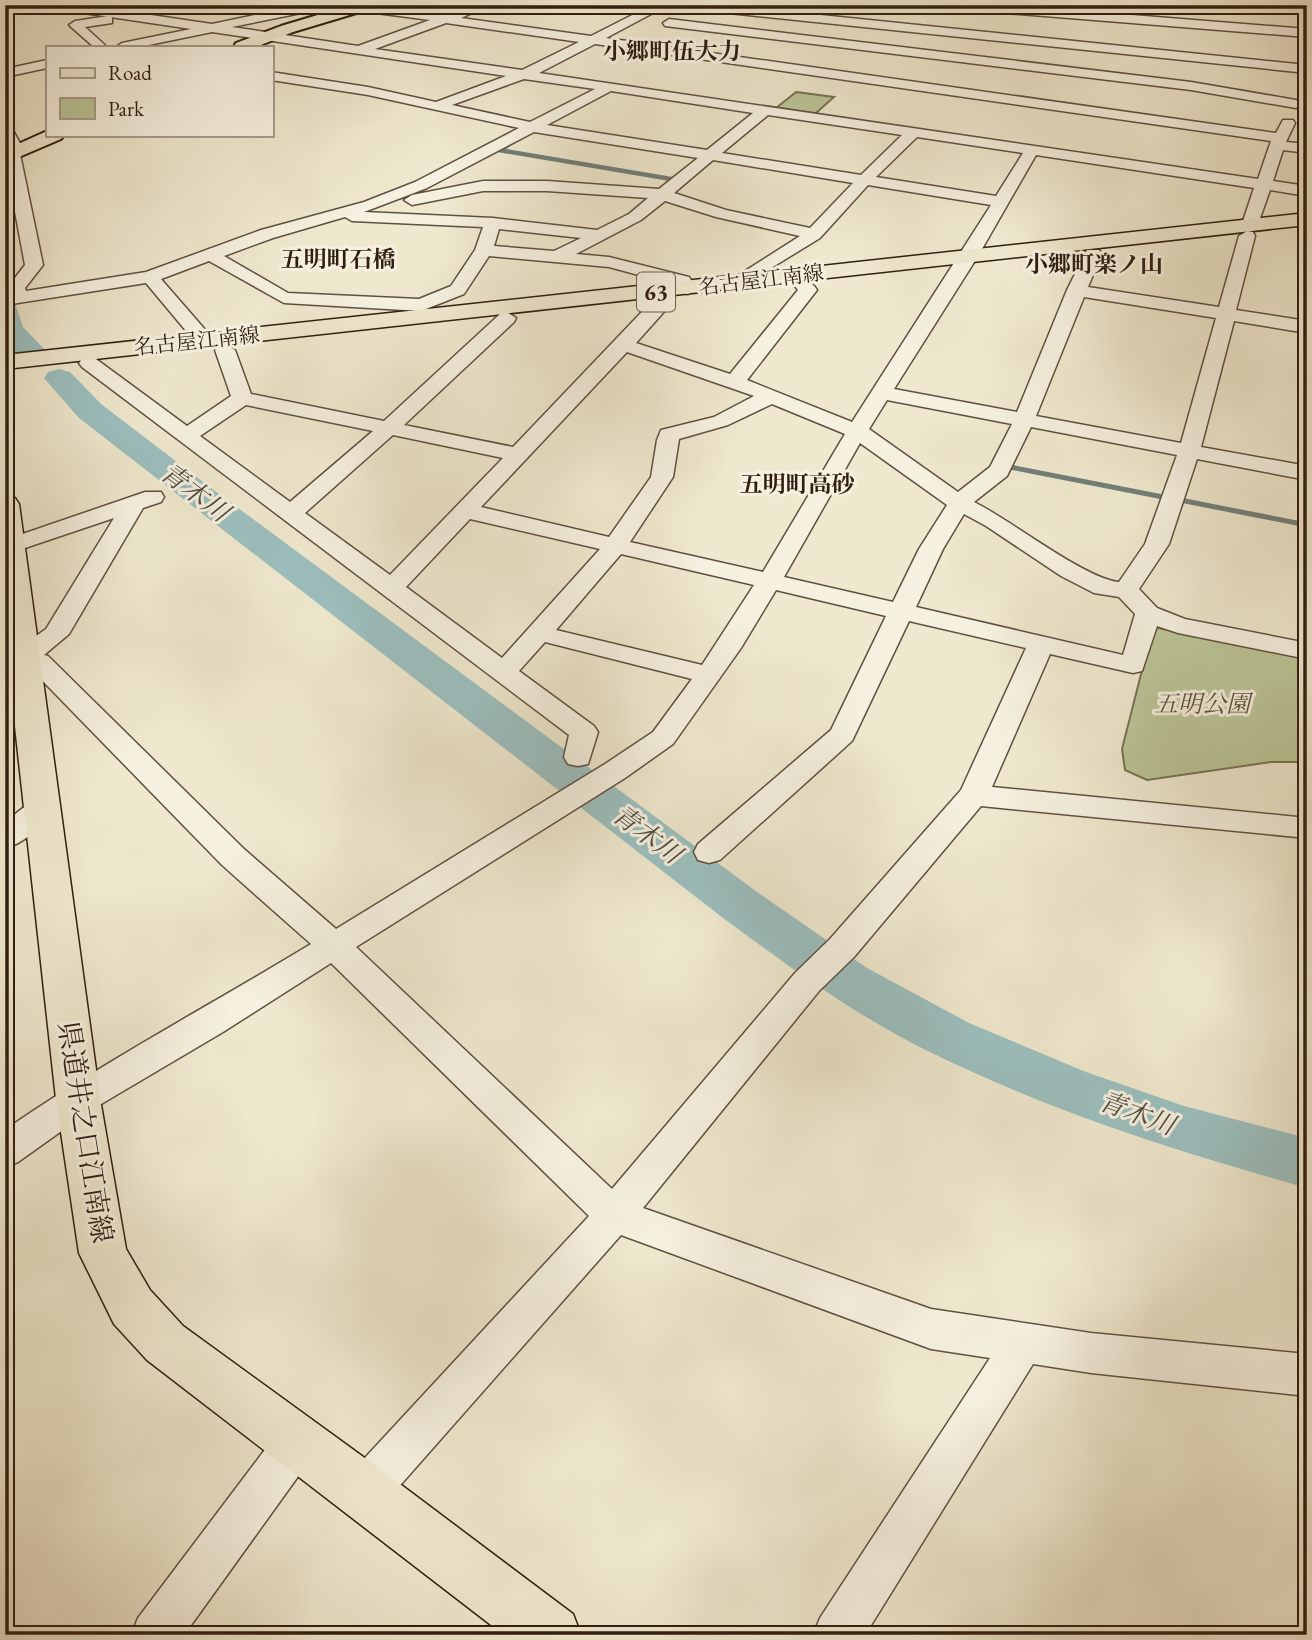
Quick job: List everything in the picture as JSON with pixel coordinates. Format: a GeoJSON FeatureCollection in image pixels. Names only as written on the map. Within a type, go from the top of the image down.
{"type":"FeatureCollection","features":[{"type":"Feature","properties":{"kind":"highway"},"geometry":{"type":"LineString","coordinates":[[228,46],[353,7]]}},
{"type":"Feature","properties":{"kind":"highway"},"geometry":{"type":"LineString","coordinates":[[244,46],[261,36],[353,7]]}},
{"type":"Feature","properties":{"kind":"highway"},"geometry":{"type":"LineString","coordinates":[[8,148],[46,129]]}},
{"type":"Feature","properties":{"kind":"highway"},"geometry":{"type":"LineString","coordinates":[[8,148],[50,136]]}},
{"type":"Feature","properties":{"kind":"main road","name":"名古屋江南線"},"geometry":{"type":"LineString","coordinates":[[5,362],[204,341],[383,312],[1093,254],[1307,219]]}},
{"type":"Feature","properties":{"kind":"main road","name":"名古屋江南線"},"geometry":{"type":"LineString","coordinates":[[5,372],[804,286],[965,263],[1249,230],[1307,230]]}},
{"type":"Feature","properties":{"kind":"main road","name":"県道井之口江南線"},"geometry":{"type":"LineString","coordinates":[[7,520],[14,664],[42,808],[78,1100],[103,1253],[132,1307],[165,1343],[365,1491],[552,1635]]}},
{"type":"Feature","properties":{"kind":"street"},"geometry":{"type":"LineString","coordinates":[[57,5],[764,111],[1126,158],[1307,191]]}},
{"type":"Feature","properties":{"kind":"street"},"geometry":{"type":"LineString","coordinates":[[261,5],[283,12]]}},
{"type":"Feature","properties":{"kind":"street"},"geometry":{"type":"LineString","coordinates":[[291,79],[356,50],[445,21],[484,5]]}},
{"type":"Feature","properties":{"kind":"street"},"geometry":{"type":"LineString","coordinates":[[437,106],[523,75],[662,5]]}},
{"type":"Feature","properties":{"kind":"street"},"geometry":{"type":"LineString","coordinates":[[780,15],[802,5]]}},
{"type":"Feature","properties":{"kind":"street"},"geometry":{"type":"LineString","coordinates":[[957,5],[990,7],[1129,29],[1247,40],[1307,33]]}},
{"type":"Feature","properties":{"kind":"street"},"geometry":{"type":"LineString","coordinates":[[1262,5],[1307,9]]}},
{"type":"Feature","properties":{"kind":"street"},"geometry":{"type":"LineString","coordinates":[[127,46],[283,12],[318,6],[353,7],[589,41],[762,70],[920,87],[1073,109],[1150,125],[1279,141],[1307,149]]}},
{"type":"Feature","properties":{"kind":"street"},"geometry":{"type":"LineString","coordinates":[[724,7],[837,20],[910,22],[975,35],[1129,29],[1247,40],[1307,69]]}},
{"type":"Feature","properties":{"kind":"street"},"geometry":{"type":"LineString","coordinates":[[876,127],[975,35],[990,7]]}},
{"type":"Feature","properties":{"kind":"street"},"geometry":{"type":"LineString","coordinates":[[614,45],[699,11]]}},
{"type":"Feature","properties":{"kind":"street"},"geometry":{"type":"LineString","coordinates":[[99,46],[75,25],[127,16]]}},
{"type":"Feature","properties":{"kind":"street"},"geometry":{"type":"LineString","coordinates":[[762,70],[803,39],[837,20]]}},
{"type":"Feature","properties":{"kind":"street"},"geometry":{"type":"LineString","coordinates":[[657,27],[803,39],[953,58],[1097,85],[1221,90],[1302,98],[1279,141],[1263,185],[1224,314],[1189,451],[1157,544],[1126,590]]}},
{"type":"Feature","properties":{"kind":"street"},"geometry":{"type":"LineString","coordinates":[[1054,124],[1097,85],[1129,29]]}},
{"type":"Feature","properties":{"kind":"street"},"geometry":{"type":"LineString","coordinates":[[491,41],[516,31]]}},
{"type":"Feature","properties":{"kind":"street"},"geometry":{"type":"LineString","coordinates":[[411,71],[465,52]]}},
{"type":"Feature","properties":{"kind":"street"},"geometry":{"type":"LineString","coordinates":[[5,73],[30,73],[46,65]]}},
{"type":"Feature","properties":{"kind":"street"},"geometry":{"type":"LineString","coordinates":[[273,76],[368,91],[532,127],[1002,202]]}},
{"type":"Feature","properties":{"kind":"street"},"geometry":{"type":"LineString","coordinates":[[368,91],[389,81]]}},
{"type":"Feature","properties":{"kind":"street"},"geometry":{"type":"LineString","coordinates":[[8,148],[34,265],[16,288],[12,299],[150,277],[267,234],[370,205],[421,185],[609,88]]}},
{"type":"Feature","properties":{"kind":"street"},"geometry":{"type":"LineString","coordinates":[[718,104],[737,89]]}},
{"type":"Feature","properties":{"kind":"street"},"geometry":{"type":"LineString","coordinates":[[558,256],[635,217],[764,111]]}},
{"type":"Feature","properties":{"kind":"street"},"geometry":{"type":"LineString","coordinates":[[740,282],[814,233],[914,132]]}},
{"type":"Feature","properties":{"kind":"street"},"geometry":{"type":"LineString","coordinates":[[5,1151],[78,1100],[211,1022],[615,771],[663,738],[770,581],[857,431],[1002,202],[1028,144]]}},
{"type":"Feature","properties":{"kind":"street"},"geometry":{"type":"LineString","coordinates":[[370,205],[483,186],[539,186],[661,194],[722,214],[814,233]]}},
{"type":"Feature","properties":{"kind":"street"},"geometry":{"type":"LineString","coordinates":[[210,255],[284,298],[383,312],[421,306],[458,290],[484,250],[495,224],[539,186]]}},
{"type":"Feature","properties":{"kind":"street"},"geometry":{"type":"LineString","coordinates":[[334,215],[495,224],[600,235]]}},
{"type":"Feature","properties":{"kind":"street"},"geometry":{"type":"LineString","coordinates":[[484,250],[608,262],[683,281],[688,289]]}},
{"type":"Feature","properties":{"kind":"street"},"geometry":{"type":"LineString","coordinates":[[709,852],[842,735],[931,549],[959,503],[999,471],[1024,420],[1093,254]]}},
{"type":"Feature","properties":{"kind":"street"},"geometry":{"type":"LineString","coordinates":[[150,277],[204,341]]}},
{"type":"Feature","properties":{"kind":"street"},"geometry":{"type":"LineString","coordinates":[[734,383],[808,290],[804,286]]}},
{"type":"Feature","properties":{"kind":"street"},"geometry":{"type":"LineString","coordinates":[[1076,290],[1307,327]]}},
{"type":"Feature","properties":{"kind":"street"},"geometry":{"type":"LineString","coordinates":[[391,588],[662,305],[663,300]]}},
{"type":"Feature","properties":{"kind":"street"},"geometry":{"type":"LineString","coordinates":[[290,513],[389,428],[507,318]]}},
{"type":"Feature","properties":{"kind":"street"},"geometry":{"type":"LineString","coordinates":[[624,345],[771,396],[857,431],[959,503],[1102,588],[1126,590],[1148,613],[1178,625],[1307,650]]}},
{"type":"Feature","properties":{"kind":"street"},"geometry":{"type":"LineString","coordinates":[[226,350],[242,398]]}},
{"type":"Feature","properties":{"kind":"street"},"geometry":{"type":"LineString","coordinates":[[89,363],[584,732],[578,757]]}},
{"type":"Feature","properties":{"kind":"street"},"geometry":{"type":"LineString","coordinates":[[882,393],[1307,473]]}},
{"type":"Feature","properties":{"kind":"street"},"geometry":{"type":"LineString","coordinates":[[504,672],[615,544],[664,475],[664,447],[669,435],[721,421],[771,396]]}},
{"type":"Feature","properties":{"kind":"street"},"geometry":{"type":"LineString","coordinates":[[187,435],[242,398],[520,455]]}},
{"type":"Feature","properties":{"kind":"street"},"geometry":{"type":"LineString","coordinates":[[7,520],[144,500],[55,634],[14,664]]}},
{"type":"Feature","properties":{"kind":"street"},"geometry":{"type":"LineString","coordinates":[[467,511],[1133,665],[1148,613]]}},
{"type":"Feature","properties":{"kind":"street"},"geometry":{"type":"LineString","coordinates":[[538,633],[708,675]]}},
{"type":"Feature","properties":{"kind":"street"},"geometry":{"type":"LineString","coordinates":[[365,1491],[614,1215],[811,978],[839,951],[974,795],[1041,644]]}},
{"type":"Feature","properties":{"kind":"street"},"geometry":{"type":"LineString","coordinates":[[14,664],[39,662],[233,857],[333,945],[614,1215],[931,1329],[1091,1353],[1307,1375]]}},
{"type":"Feature","properties":{"kind":"street"},"geometry":{"type":"LineString","coordinates":[[974,795],[1307,828]]}},
{"type":"Feature","properties":{"kind":"street"},"geometry":{"type":"LineString","coordinates":[[5,838],[42,808]]}},
{"type":"Feature","properties":{"kind":"street"},"geometry":{"type":"LineString","coordinates":[[837,1635],[1023,1343]]}},
{"type":"Feature","properties":{"kind":"street"},"geometry":{"type":"LineString","coordinates":[[155,1635],[297,1442]]}},
{"type":"Feature","properties":{"kind":"green space"},"geometry":{"type":"Polygon","coordinates":[[[796,92],[834,97],[815,114],[776,108],[796,92]]]}},
{"type":"Feature","properties":{"kind":"green space","name":"五明公園"},"geometry":{"type":"Polygon","coordinates":[[[1153,627],[1307,657],[1307,762],[1271,762],[1147,780],[1125,770],[1122,749],[1153,627]]]}},
{"type":"Feature","properties":{"kind":"waterway"},"geometry":{"type":"LineString","coordinates":[[508,145],[499,150],[671,179]]}},
{"type":"Feature","properties":{"kind":"waterway","name":"青木川"},"geometry":{"type":"LineString","coordinates":[[5,309],[9,330],[31,351]]}},
{"type":"Feature","properties":{"kind":"waterway","name":"青木川"},"geometry":{"type":"LineString","coordinates":[[59,378],[90,411],[199,495],[740,905],[849,982],[950,1038],[1067,1088],[1184,1130],[1307,1163]]}},
{"type":"Feature","properties":{"kind":"waterway"},"geometry":{"type":"LineString","coordinates":[[1013,460],[1010,467],[1163,497]]}},
{"type":"Feature","properties":{"kind":"waterway"},"geometry":{"type":"LineString","coordinates":[[1185,501],[1307,525]]}},
{"type":"Feature","properties":{"kind":"district","name":"小郷町伍大力"},"geometry":{"type":"Point","coordinates":[672,51]}},
{"type":"Feature","properties":{"kind":"district","name":"五明町石橋"},"geometry":{"type":"Point","coordinates":[338,259]}},
{"type":"Feature","properties":{"kind":"district","name":"小郷町楽ノ山"},"geometry":{"type":"Point","coordinates":[1094,264]}},
{"type":"Feature","properties":{"kind":"district","name":"五明町高砂"},"geometry":{"type":"Point","coordinates":[797,484]}}]}
